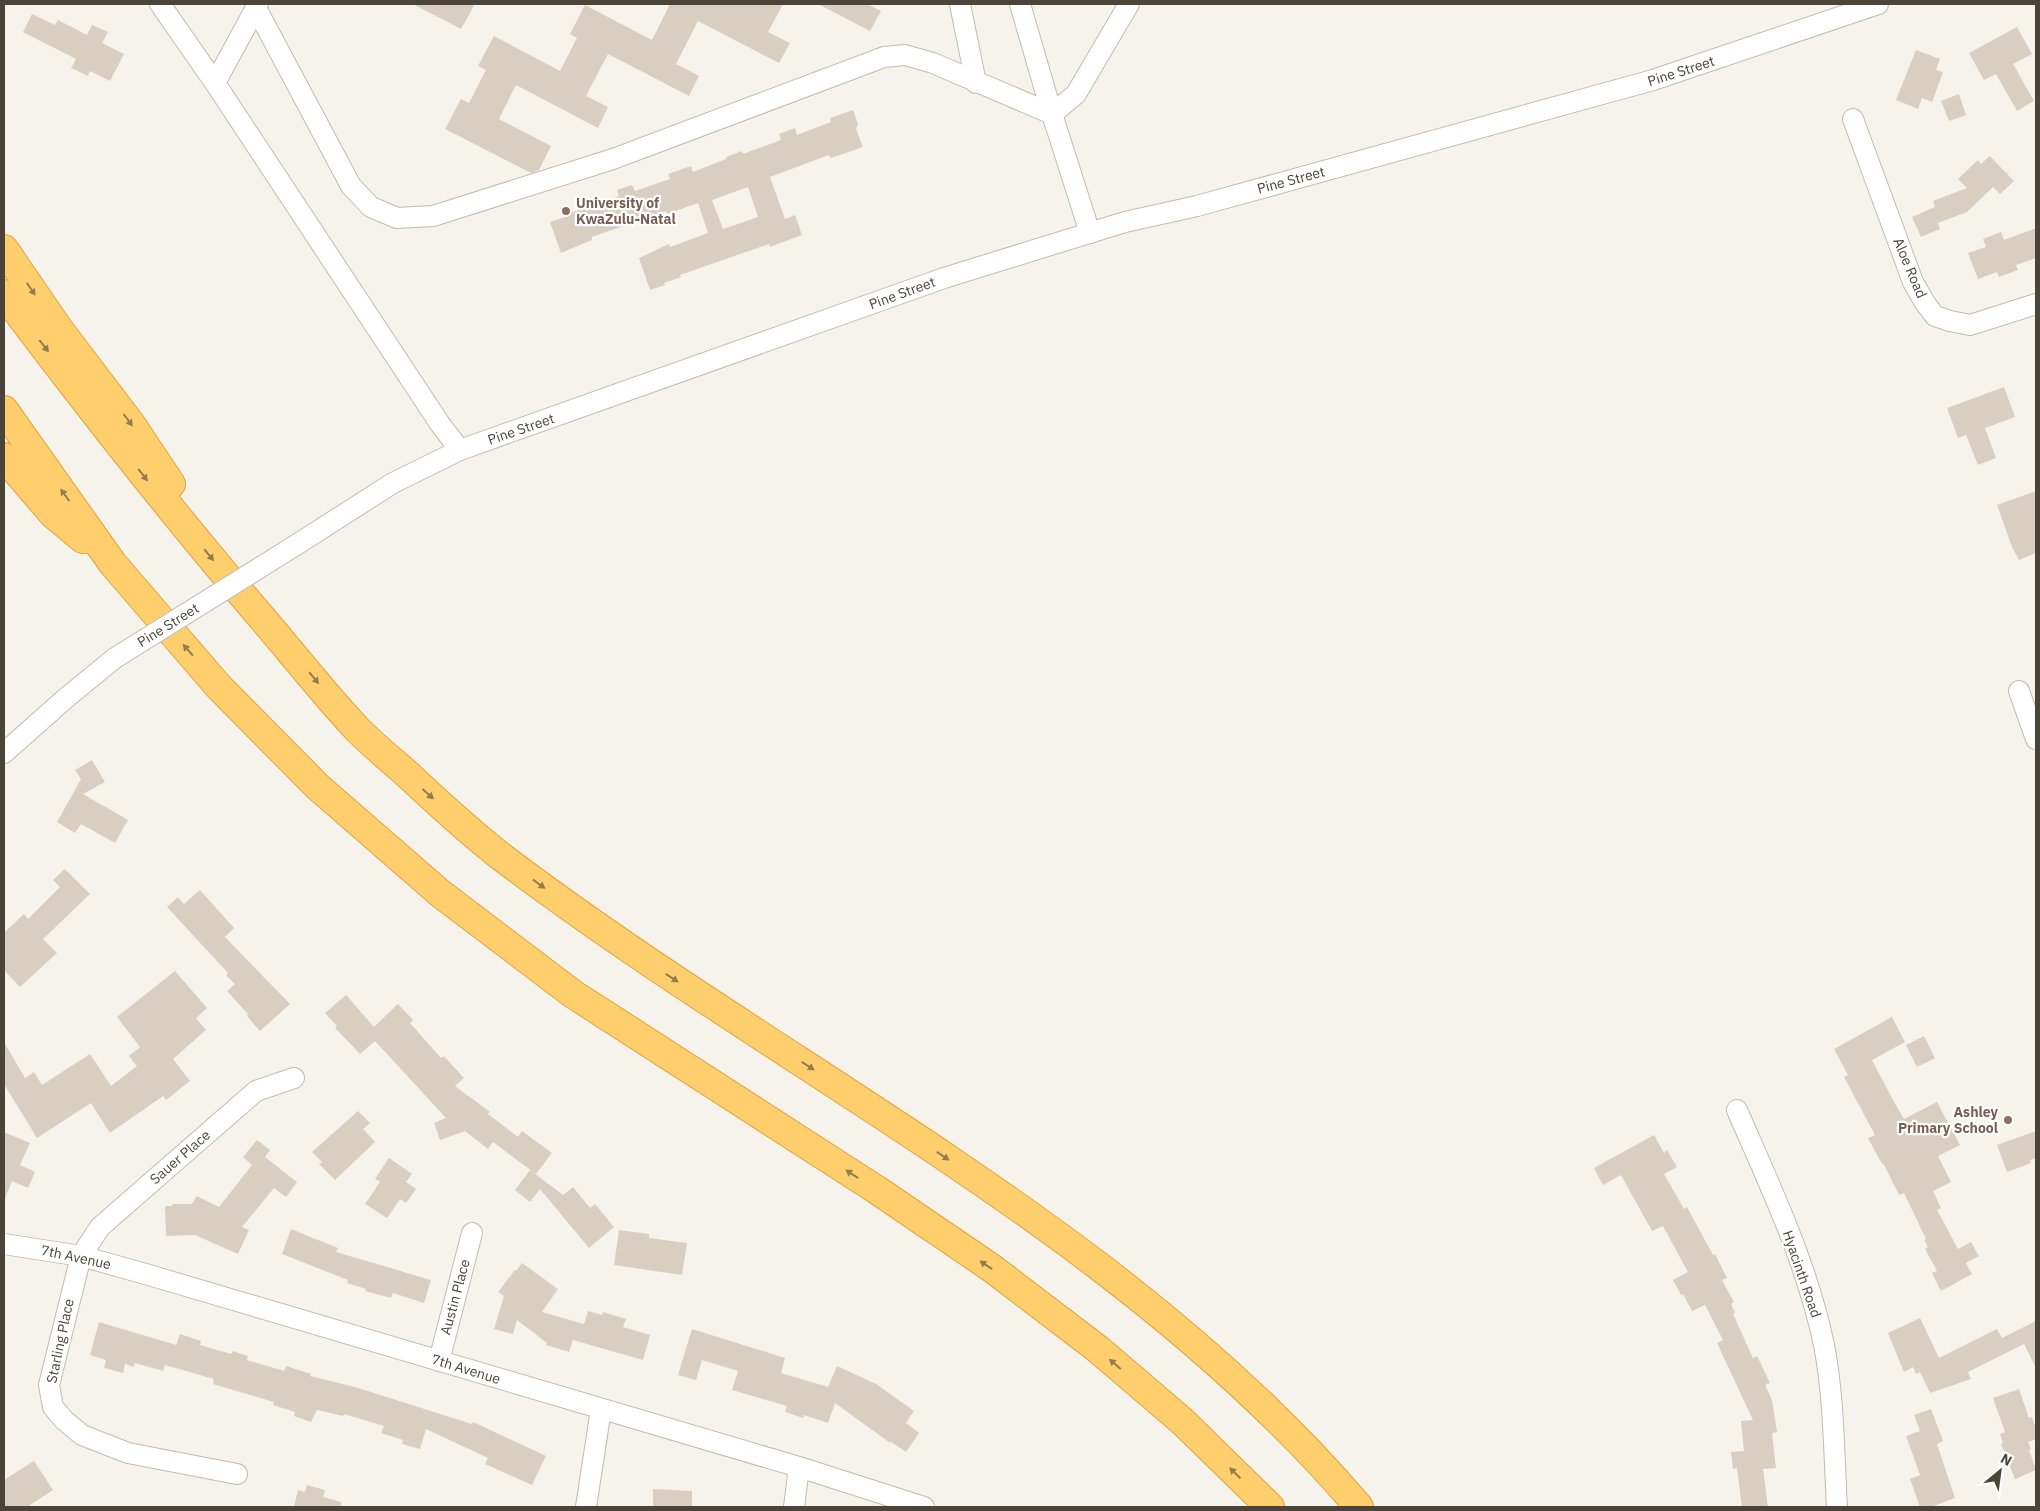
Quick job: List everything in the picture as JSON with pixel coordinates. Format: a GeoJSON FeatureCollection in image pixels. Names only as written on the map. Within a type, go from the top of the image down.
{"type":"FeatureCollection","features":[{"type":"Feature","properties":{"kind":"highway"},"geometry":{"type":"LineString","coordinates":[[4,249],[58,328],[131,424],[170,482],[177,518]]}},
{"type":"Feature","properties":{"kind":"highway"},"geometry":{"type":"LineString","coordinates":[[4,294],[177,518],[358,730],[456,819],[500,855],[628,949],[890,1119],[1013,1204],[1136,1294],[1208,1356],[1284,1426],[1359,1507]]}},
{"type":"Feature","properties":{"kind":"highway"},"geometry":{"type":"LineString","coordinates":[[4,410],[113,564],[220,686],[305,774],[441,894],[573,994],[877,1190],[993,1269],[1099,1350],[1167,1408],[1270,1507]]}},
{"type":"Feature","properties":{"kind":"highway"},"geometry":{"type":"LineString","coordinates":[[4,457],[53,514],[113,564]]}},
{"type":"Feature","properties":{"kind":"street"},"geometry":{"type":"LineString","coordinates":[[160,4],[215,83],[440,424],[460,450]]}},
{"type":"Feature","properties":{"kind":"street"},"geometry":{"type":"LineString","coordinates":[[960,4],[976,83]]}},
{"type":"Feature","properties":{"kind":"street"},"geometry":{"type":"LineString","coordinates":[[1020,4],[1052,114],[1090,233]]}},
{"type":"Feature","properties":{"kind":"street"},"geometry":{"type":"LineString","coordinates":[[1052,114],[1076,94],[1129,4]]}},
{"type":"Feature","properties":{"kind":"street","name":"Pine Street"},"geometry":{"type":"LineString","coordinates":[[4,753],[115,658],[393,483],[460,450],[944,278],[1125,222],[1216,201],[1653,80],[1878,4]]}},
{"type":"Feature","properties":{"kind":"street"},"geometry":{"type":"LineString","coordinates":[[215,83],[257,6]]}},
{"type":"Feature","properties":{"kind":"street"},"geometry":{"type":"LineString","coordinates":[[257,6],[351,186],[371,207],[397,218],[433,216],[613,159],[884,56],[905,55],[933,63],[1052,114]]}},
{"type":"Feature","properties":{"kind":"street","name":"Aloe Road"},"geometry":{"type":"LineString","coordinates":[[1853,119],[1913,282],[1924,303],[1935,316],[1970,325],[2036,304]]}},
{"type":"Feature","properties":{"kind":"street"},"geometry":{"type":"LineString","coordinates":[[2019,691],[2036,739]]}},
{"type":"Feature","properties":{"kind":"street","name":"Sauer Place"},"geometry":{"type":"LineString","coordinates":[[81,1256],[100,1228],[256,1090],[294,1078]]}},
{"type":"Feature","properties":{"kind":"street","name":"Hyacinth Road"},"geometry":{"type":"LineString","coordinates":[[1737,1110],[1811,1290],[1824,1346],[1831,1407],[1837,1507]]}},
{"type":"Feature","properties":{"kind":"street","name":"Austin Place"},"geometry":{"type":"LineString","coordinates":[[439,1361],[472,1233]]}},
{"type":"Feature","properties":{"kind":"street","name":"7th Avenue"},"geometry":{"type":"LineString","coordinates":[[4,1244],[81,1256],[799,1467],[924,1507]]}},
{"type":"Feature","properties":{"kind":"street","name":"Starling Place"},"geometry":{"type":"LineString","coordinates":[[81,1256],[49,1385],[53,1407],[64,1420],[82,1435],[128,1453],[237,1474]]}},
{"type":"Feature","properties":{"kind":"street"},"geometry":{"type":"LineString","coordinates":[[586,1507],[601,1409]]}},
{"type":"Feature","properties":{"kind":"street"},"geometry":{"type":"LineString","coordinates":[[794,1507],[799,1467]]}},
{"type":"Feature","properties":{"kind":"building"},"geometry":{"type":"Polygon","coordinates":[[[413,4],[475,4],[461,29],[413,4]]]}},
{"type":"Feature","properties":{"kind":"building"},"geometry":{"type":"Polygon","coordinates":[[[670,4],[783,4],[768,32],[790,43],[779,63],[698,21],[676,64],[699,76],[689,96],[608,54],[586,96],[608,107],[598,128],[516,85],[499,119],[551,146],[539,170],[531,173],[445,129],[461,99],[469,103],[486,70],[478,66],[494,36],[560,71],[577,38],[570,34],[585,5],[652,40],[670,4]]]}},
{"type":"Feature","properties":{"kind":"building"},"geometry":{"type":"Polygon","coordinates":[[[818,4],[867,4],[881,11],[870,31],[818,4]]]}},
{"type":"Feature","properties":{"kind":"building"},"geometry":{"type":"Polygon","coordinates":[[[32,14],[55,25],[58,20],[87,35],[92,25],[108,32],[102,43],[124,54],[110,81],[90,71],[88,76],[71,68],[76,59],[23,32],[32,14]]]}},
{"type":"Feature","properties":{"kind":"building"},"geometry":{"type":"Polygon","coordinates":[[[2017,27],[2032,54],[2013,64],[2034,101],[2017,111],[1996,74],[1984,80],[1969,53],[2017,27]]]}},
{"type":"Feature","properties":{"kind":"building"},"geometry":{"type":"Polygon","coordinates":[[[1916,50],[1940,59],[1936,70],[1943,72],[1932,102],[1922,98],[1918,109],[1896,100],[1916,50]]]}},
{"type":"Feature","properties":{"kind":"building"},"geometry":{"type":"Polygon","coordinates":[[[1959,94],[1966,115],[1949,121],[1941,101],[1959,94]]]}},
{"type":"Feature","properties":{"kind":"building"},"geometry":{"type":"Polygon","coordinates":[[[853,110],[858,124],[856,129],[863,147],[831,158],[829,155],[770,177],[785,219],[795,215],[802,235],[770,247],[769,244],[680,275],[681,277],[650,290],[639,258],[669,244],[670,247],[708,233],[698,203],[667,214],[666,211],[592,237],[592,240],[561,253],[550,222],[565,217],[564,215],[619,196],[617,190],[632,185],[635,191],[670,179],[668,174],[691,166],[693,172],[742,151],[743,154],[781,140],[779,134],[795,128],[797,135],[831,122],[830,118],[853,110]],[[748,187],[712,200],[723,229],[758,217],[748,187]]]}},
{"type":"Feature","properties":{"kind":"building"},"geometry":{"type":"Polygon","coordinates":[[[1990,156],[2006,173],[2009,172],[2007,174],[2014,181],[2000,194],[1993,187],[1967,212],[1938,223],[1940,229],[1921,237],[1912,217],[1935,207],[1933,201],[1967,188],[1958,179],[1978,160],[1981,164],[1990,156]]]}},
{"type":"Feature","properties":{"kind":"building"},"geometry":{"type":"Polygon","coordinates":[[[2036,228],[2036,258],[2016,265],[2018,270],[1999,277],[1997,272],[1978,279],[1968,253],[1986,247],[1983,239],[2001,232],[2004,240],[2036,228]]]}},
{"type":"Feature","properties":{"kind":"building"},"geometry":{"type":"Polygon","coordinates":[[[2004,387],[2015,417],[1985,428],[1996,458],[1978,465],[1966,435],[1958,438],[1947,408],[2004,387]]]}},
{"type":"Feature","properties":{"kind":"building"},"geometry":{"type":"Polygon","coordinates":[[[2036,491],[2036,553],[2019,560],[2012,547],[1997,505],[2036,491]]]}},
{"type":"Feature","properties":{"kind":"building"},"geometry":{"type":"Polygon","coordinates":[[[92,760],[105,782],[83,794],[128,820],[115,843],[81,824],[75,833],[57,822],[81,779],[75,770],[92,760]]]}},
{"type":"Feature","properties":{"kind":"building"},"geometry":{"type":"Polygon","coordinates":[[[65,869],[90,894],[43,939],[57,953],[20,987],[4,970],[4,933],[24,914],[28,919],[60,887],[53,880],[65,869]]]}},
{"type":"Feature","properties":{"kind":"building"},"geometry":{"type":"Polygon","coordinates":[[[200,890],[234,928],[225,937],[290,1004],[260,1031],[247,1016],[248,1014],[227,991],[235,984],[226,975],[228,973],[167,907],[178,897],[184,904],[200,890]]]}},
{"type":"Feature","properties":{"kind":"building"},"geometry":{"type":"Polygon","coordinates":[[[175,971],[207,1008],[196,1018],[206,1030],[173,1059],[190,1081],[166,1100],[163,1096],[110,1133],[91,1103],[37,1138],[4,1084],[4,1042],[25,1078],[34,1072],[42,1085],[90,1054],[111,1086],[137,1066],[129,1056],[140,1047],[117,1017],[175,971]]]}},
{"type":"Feature","properties":{"kind":"building"},"geometry":{"type":"Polygon","coordinates":[[[346,995],[374,1027],[398,1004],[413,1020],[410,1023],[441,1058],[444,1056],[464,1078],[455,1086],[490,1112],[488,1114],[518,1137],[522,1131],[552,1153],[536,1174],[493,1142],[488,1149],[465,1131],[440,1140],[434,1123],[446,1118],[375,1041],[360,1054],[335,1028],[337,1026],[325,1013],[346,995]]]}},
{"type":"Feature","properties":{"kind":"building"},"geometry":{"type":"Polygon","coordinates":[[[1892,1017],[1905,1042],[1872,1060],[1893,1100],[1904,1119],[1937,1102],[1960,1145],[1938,1156],[1951,1182],[1933,1191],[1941,1208],[1937,1210],[1958,1249],[1971,1242],[1979,1256],[1966,1263],[1972,1274],[1941,1291],[1932,1273],[1937,1271],[1925,1249],[1928,1247],[1924,1240],[1926,1239],[1904,1193],[1899,1195],[1868,1138],[1875,1135],[1844,1077],[1848,1075],[1834,1049],[1892,1017]]]}},
{"type":"Feature","properties":{"kind":"building"},"geometry":{"type":"Polygon","coordinates":[[[1924,1036],[1935,1058],[1917,1067],[1906,1045],[1924,1036]]]}},
{"type":"Feature","properties":{"kind":"building"},"geometry":{"type":"Polygon","coordinates":[[[358,1111],[370,1123],[363,1129],[375,1142],[335,1180],[319,1164],[322,1162],[312,1152],[358,1111]]]}},
{"type":"Feature","properties":{"kind":"building"},"geometry":{"type":"Polygon","coordinates":[[[2036,1131],[2036,1158],[2030,1160],[2031,1163],[2007,1172],[1997,1145],[2036,1131]]]}},
{"type":"Feature","properties":{"kind":"building"},"geometry":{"type":"Polygon","coordinates":[[[4,1132],[30,1143],[20,1165],[35,1172],[28,1188],[12,1181],[4,1201],[4,1132]]]}},
{"type":"Feature","properties":{"kind":"building"},"geometry":{"type":"Polygon","coordinates":[[[1654,1135],[1664,1153],[1667,1150],[1677,1167],[1664,1174],[1684,1209],[1687,1207],[1713,1255],[1715,1254],[1727,1278],[1722,1280],[1734,1302],[1731,1304],[1735,1313],[1733,1314],[1753,1358],[1757,1356],[1770,1383],[1765,1385],[1772,1400],[1777,1432],[1772,1433],[1776,1468],[1763,1469],[1768,1507],[1742,1507],[1737,1468],[1733,1469],[1731,1452],[1744,1451],[1741,1421],[1753,1420],[1717,1343],[1723,1340],[1705,1305],[1692,1311],[1673,1280],[1688,1272],[1663,1226],[1652,1231],[1621,1175],[1603,1185],[1594,1168],[1654,1135]]]}},
{"type":"Feature","properties":{"kind":"building"},"geometry":{"type":"Polygon","coordinates":[[[257,1140],[270,1150],[265,1157],[297,1182],[286,1197],[274,1188],[242,1227],[249,1230],[238,1254],[195,1235],[166,1236],[165,1206],[192,1204],[197,1196],[219,1207],[252,1165],[243,1157],[257,1140]]]}},
{"type":"Feature","properties":{"kind":"building"},"geometry":{"type":"Polygon","coordinates":[[[389,1158],[412,1174],[406,1182],[416,1189],[406,1203],[400,1199],[387,1218],[365,1204],[380,1182],[375,1179],[389,1158]]]}},
{"type":"Feature","properties":{"kind":"building"},"geometry":{"type":"Polygon","coordinates":[[[530,1170],[563,1195],[573,1187],[590,1208],[595,1204],[614,1227],[589,1248],[540,1189],[530,1202],[515,1190],[530,1170]]]}},
{"type":"Feature","properties":{"kind":"building"},"geometry":{"type":"Polygon","coordinates":[[[291,1229],[338,1248],[336,1252],[431,1280],[424,1303],[393,1293],[391,1298],[365,1291],[366,1289],[347,1283],[348,1280],[282,1254],[291,1229]]]}},
{"type":"Feature","properties":{"kind":"building"},"geometry":{"type":"Polygon","coordinates":[[[619,1230],[649,1234],[649,1238],[687,1243],[682,1275],[614,1265],[619,1230]]]}},
{"type":"Feature","properties":{"kind":"building"},"geometry":{"type":"Polygon","coordinates":[[[522,1263],[558,1289],[542,1312],[584,1324],[588,1311],[602,1315],[603,1312],[626,1319],[623,1327],[650,1335],[643,1360],[573,1340],[569,1352],[546,1345],[547,1343],[517,1320],[513,1334],[494,1329],[504,1296],[498,1292],[522,1263]]]}},
{"type":"Feature","properties":{"kind":"building"},"geometry":{"type":"Polygon","coordinates":[[[1920,1318],[1939,1358],[1997,1329],[2002,1338],[2036,1321],[2036,1368],[2024,1344],[1968,1372],[1971,1379],[1930,1393],[1920,1372],[1916,1374],[1913,1367],[1904,1372],[1888,1333],[1920,1318]]]}},
{"type":"Feature","properties":{"kind":"building"},"geometry":{"type":"Polygon","coordinates":[[[99,1322],[176,1345],[180,1334],[201,1341],[200,1345],[231,1354],[233,1351],[248,1356],[247,1360],[284,1371],[286,1366],[311,1374],[310,1376],[355,1387],[472,1424],[473,1422],[546,1456],[532,1485],[485,1464],[488,1458],[426,1429],[420,1449],[402,1444],[403,1440],[381,1433],[384,1426],[344,1414],[343,1416],[317,1410],[311,1422],[294,1416],[295,1412],[273,1405],[274,1402],[213,1384],[214,1379],[165,1365],[163,1371],[135,1363],[134,1367],[125,1364],[123,1373],[104,1368],[106,1360],[90,1355],[99,1322]]]}},
{"type":"Feature","properties":{"kind":"building"},"geometry":{"type":"Polygon","coordinates":[[[692,1329],[785,1358],[781,1373],[828,1387],[837,1366],[876,1384],[914,1411],[906,1423],[919,1433],[906,1452],[890,1441],[890,1443],[835,1403],[828,1423],[804,1415],[803,1418],[785,1412],[787,1406],[732,1390],[738,1371],[702,1360],[696,1380],[678,1375],[692,1329]]]}},
{"type":"Feature","properties":{"kind":"building"},"geometry":{"type":"Polygon","coordinates":[[[2019,1389],[2029,1418],[2032,1417],[2036,1429],[2036,1439],[2028,1442],[2036,1470],[2015,1479],[2001,1444],[2003,1443],[2000,1434],[2005,1432],[1993,1398],[2019,1389]]]}},
{"type":"Feature","properties":{"kind":"building"},"geometry":{"type":"Polygon","coordinates":[[[1931,1409],[1943,1441],[1937,1444],[1955,1498],[1931,1507],[1920,1507],[1910,1479],[1920,1475],[1906,1436],[1920,1431],[1914,1415],[1931,1409]]]}},
{"type":"Feature","properties":{"kind":"building"},"geometry":{"type":"Polygon","coordinates":[[[34,1461],[53,1490],[27,1507],[4,1507],[4,1480],[34,1461]]]}},
{"type":"Feature","properties":{"kind":"building"},"geometry":{"type":"Polygon","coordinates":[[[307,1485],[325,1490],[323,1497],[341,1502],[341,1507],[294,1507],[298,1490],[305,1492],[307,1485]]]}},
{"type":"Feature","properties":{"kind":"building"},"geometry":{"type":"Polygon","coordinates":[[[653,1489],[692,1491],[692,1507],[653,1507],[653,1489]]]}},
{"type":"Feature","properties":{"kind":"place","name":"University of KwaZulu-Natal"},"geometry":{"type":"Point","coordinates":[566,211]}},
{"type":"Feature","properties":{"kind":"place","name":"Ashley Primary School"},"geometry":{"type":"Point","coordinates":[2008,1120]}}]}
